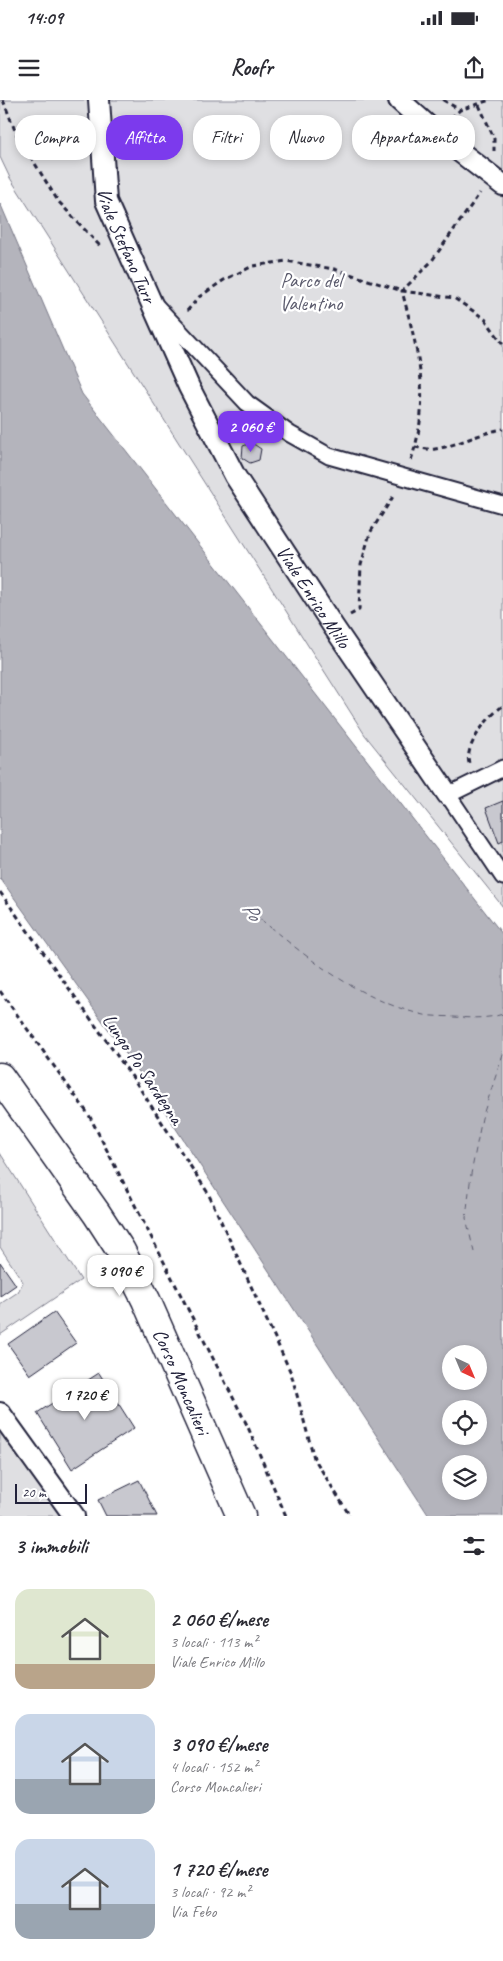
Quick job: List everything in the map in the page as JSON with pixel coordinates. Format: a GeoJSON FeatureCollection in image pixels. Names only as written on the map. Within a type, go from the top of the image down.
{"type":"FeatureCollection","features":[{"type":"Feature","properties":{"kind":"main road","name":"Corso Moncalieri"},"geometry":{"type":"LineString","coordinates":[[0,1078],[97,1214],[121,1252],[146,1300],[241,1516]]}},
{"type":"Feature","properties":{"kind":"street","name":"Viale Stefano Turr"},"geometry":{"type":"LineString","coordinates":[[99,100],[106,202],[150,300],[247,403],[290,434],[329,456],[503,506]]}},
{"type":"Feature","properties":{"kind":"street"},"geometry":{"type":"LineString","coordinates":[[399,100],[437,134],[497,181]]}},
{"type":"Feature","properties":{"kind":"street","name":"Viale Enrico Millo"},"geometry":{"type":"LineString","coordinates":[[150,300],[189,387],[227,462],[333,626],[503,877]]}},
{"type":"Feature","properties":{"kind":"street"},"geometry":{"type":"LineString","coordinates":[[448,795],[503,768]]}},
{"type":"Feature","properties":{"kind":"street"},"geometry":{"type":"LineString","coordinates":[[0,1413],[74,1516]]}},
{"type":"Feature","properties":{"kind":"path"},"geometry":{"type":"LineString","coordinates":[[3,100],[16,133],[58,201],[104,250]]}},
{"type":"Feature","properties":{"kind":"path"},"geometry":{"type":"LineString","coordinates":[[443,100],[460,110]]}},
{"type":"Feature","properties":{"kind":"path"},"geometry":{"type":"LineString","coordinates":[[454,115],[460,110],[490,100]]}},
{"type":"Feature","properties":{"kind":"path"},"geometry":{"type":"LineString","coordinates":[[402,291],[431,262],[497,181],[494,138],[478,105]]}},
{"type":"Feature","properties":{"kind":"path"},"geometry":{"type":"LineString","coordinates":[[175,325],[199,297],[224,280],[253,266],[286,261],[334,269],[402,291],[454,298],[485,318],[503,344]]}},
{"type":"Feature","properties":{"kind":"path"},"geometry":{"type":"LineString","coordinates":[[333,626],[359,610],[361,565],[370,534],[405,478],[415,447],[423,393],[420,362],[402,291]]}},
{"type":"Feature","properties":{"kind":"path"},"geometry":{"type":"LineString","coordinates":[[415,447],[434,450],[468,440],[484,432],[503,430]]}},
{"type":"Feature","properties":{"kind":"path"},"geometry":{"type":"LineString","coordinates":[[468,758],[474,736],[503,706]]}},
{"type":"Feature","properties":{"kind":"path","name":"Lungo Po Sardegna"},"geometry":{"type":"LineString","coordinates":[[0,892],[133,1078],[208,1193],[290,1373],[314,1458],[350,1516]]}},
{"type":"Feature","properties":{"kind":"path"},"geometry":{"type":"LineString","coordinates":[[0,991],[89,1115],[247,1425],[286,1516]]}},
{"type":"Feature","properties":{"kind":"green space","name":"Parco del Valentino"},"geometry":{"type":"Polygon","coordinates":[[[0,100],[503,100],[503,907],[365,735],[10,178],[0,157],[0,100]]]}},
{"type":"Feature","properties":{"kind":"green space"},"geometry":{"type":"Polygon","coordinates":[[[0,1153],[81,1280],[0,1335],[0,1304],[18,1292],[23,1282],[0,1247],[0,1153]]]}},
{"type":"Feature","properties":{"kind":"green space"},"geometry":{"type":"Polygon","coordinates":[[[0,1429],[63,1516],[0,1516],[0,1429]]]}},
{"type":"Feature","properties":{"kind":"water","name":"Po"},"geometry":{"type":"Polygon","coordinates":[[[0,203],[82,394],[503,935],[503,1516],[429,1516],[139,1072],[0,878],[0,203]]]}},
{"type":"Feature","properties":{"kind":"building"},"geometry":{"type":"Polygon","coordinates":[[[252,443],[261,449],[259,460],[250,463],[242,458],[243,446],[252,443]]]}},
{"type":"Feature","properties":{"kind":"building"},"geometry":{"type":"Polygon","coordinates":[[[503,801],[503,841],[499,843],[486,808],[503,801]]]}},
{"type":"Feature","properties":{"kind":"building"},"geometry":{"type":"Polygon","coordinates":[[[0,1262],[16,1285],[0,1296],[0,1262]]]}},
{"type":"Feature","properties":{"kind":"building"},"geometry":{"type":"Polygon","coordinates":[[[54,1312],[76,1343],[30,1375],[8,1344],[54,1312]]]}},
{"type":"Feature","properties":{"kind":"building"},"geometry":{"type":"Polygon","coordinates":[[[99,1373],[134,1428],[72,1469],[37,1413],[99,1373]]]}},
{"type":"Feature","properties":{"kind":"building"},"geometry":{"type":"Polygon","coordinates":[[[139,1480],[157,1516],[106,1516],[98,1500],[139,1480]]]}},
{"type":"Feature","properties":{"kind":"ferry route"},"geometry":{"type":"LineString","coordinates":[[252,912],[330,973],[351,986],[396,1007],[432,1016],[478,1018],[503,1014]]}},
{"type":"Feature","properties":{"kind":"ferry route"},"geometry":{"type":"LineString","coordinates":[[474,1252],[466,1218],[471,1174],[482,1118],[503,1054]]}}]}
